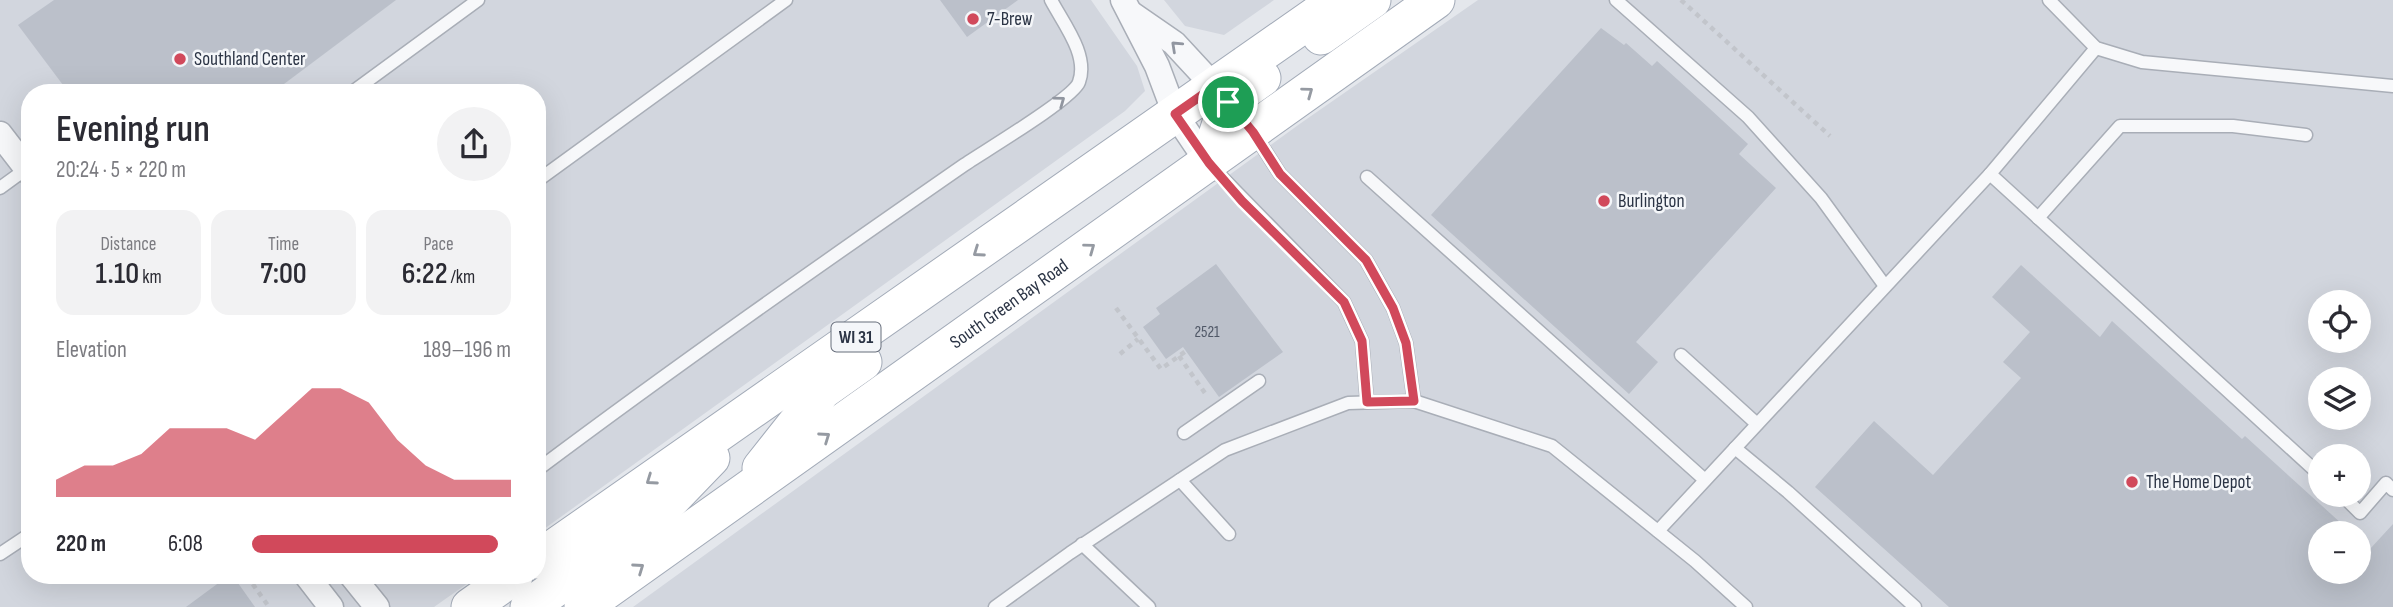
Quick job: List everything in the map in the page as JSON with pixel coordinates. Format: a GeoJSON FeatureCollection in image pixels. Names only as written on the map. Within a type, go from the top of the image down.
{"type":"FeatureCollection","features":[{"type":"Feature","properties":{"kind":"main road"},"geometry":{"type":"LineString","coordinates":[[1209,163],[1222,94],[1338,0]]}},
{"type":"Feature","properties":{"kind":"main road"},"geometry":{"type":"LineString","coordinates":[[734,501],[822,391],[1157,154],[1179,120],[1372,0]]}},
{"type":"Feature","properties":{"kind":"main road","name":"South Green Bay Road"},"geometry":{"type":"LineString","coordinates":[[583,607],[1436,0]]}},
{"type":"Feature","properties":{"kind":"main road","name":"WI 31"},"geometry":{"type":"LineString","coordinates":[[546,554],[764,401],[1179,120]]}},
{"type":"Feature","properties":{"kind":"main road"},"geometry":{"type":"LineString","coordinates":[[529,607],[652,519],[764,401]]}},
{"type":"Feature","properties":{"kind":"main road"},"geometry":{"type":"LineString","coordinates":[[470,607],[503,584]]}},
{"type":"Feature","properties":{"kind":"street"},"geometry":{"type":"LineString","coordinates":[[1127,7],[1174,43],[1253,132]]}},
{"type":"Feature","properties":{"kind":"street"},"geometry":{"type":"LineString","coordinates":[[1127,7],[1179,120],[1209,163]]}},
{"type":"Feature","properties":{"kind":"street"},"geometry":{"type":"LineString","coordinates":[[0,134],[21,162]]}},
{"type":"Feature","properties":{"kind":"street"},"geometry":{"type":"LineString","coordinates":[[313,584],[331,607]]}},
{"type":"Feature","properties":{"kind":"street"},"geometry":{"type":"LineString","coordinates":[[358,584],[377,607]]}},
{"type":"Feature","properties":{"kind":"lane"},"geometry":{"type":"LineString","coordinates":[[363,84],[478,0]]}},
{"type":"Feature","properties":{"kind":"lane"},"geometry":{"type":"LineString","coordinates":[[546,174],[786,0]]}},
{"type":"Feature","properties":{"kind":"lane"},"geometry":{"type":"LineString","coordinates":[[546,463],[668,372],[1002,139],[1065,99],[1079,84],[1082,60],[1051,0]]}},
{"type":"Feature","properties":{"kind":"lane"},"geometry":{"type":"LineString","coordinates":[[1616,0],[1748,117],[1821,198],[1885,286]]}},
{"type":"Feature","properties":{"kind":"lane"},"geometry":{"type":"LineString","coordinates":[[2049,0],[2096,48],[2142,62],[2393,86]]}},
{"type":"Feature","properties":{"kind":"lane"},"geometry":{"type":"LineString","coordinates":[[1658,531],[1990,174],[2096,48]]}},
{"type":"Feature","properties":{"kind":"lane"},"geometry":{"type":"LineString","coordinates":[[2038,218],[2120,126],[2233,127],[2306,135]]}},
{"type":"Feature","properties":{"kind":"lane"},"geometry":{"type":"LineString","coordinates":[[1253,132],[1280,174],[1366,260],[1393,308],[1406,343],[1414,401]]}},
{"type":"Feature","properties":{"kind":"lane"},"geometry":{"type":"LineString","coordinates":[[1209,163],[1344,302],[1362,341],[1367,402]]}},
{"type":"Feature","properties":{"kind":"lane"},"geometry":{"type":"LineString","coordinates":[[1990,174],[2308,464]]}},
{"type":"Feature","properties":{"kind":"lane"},"geometry":{"type":"LineString","coordinates":[[0,188],[21,175]]}},
{"type":"Feature","properties":{"kind":"lane"},"geometry":{"type":"LineString","coordinates":[[1367,177],[1705,480]]}},
{"type":"Feature","properties":{"kind":"lane"},"geometry":{"type":"LineString","coordinates":[[1681,355],[1757,424]]}},
{"type":"Feature","properties":{"kind":"lane"},"geometry":{"type":"LineString","coordinates":[[1184,433],[1259,381]]}},
{"type":"Feature","properties":{"kind":"lane"},"geometry":{"type":"LineString","coordinates":[[995,607],[1083,544],[1225,450],[1315,413],[1348,403],[1414,401],[1552,446],[1658,531],[1746,607]]}},
{"type":"Feature","properties":{"kind":"lane"},"geometry":{"type":"LineString","coordinates":[[1735,448],[1788,492],[1914,607]]}},
{"type":"Feature","properties":{"kind":"lane"},"geometry":{"type":"LineString","coordinates":[[1180,480],[1229,534]]}},
{"type":"Feature","properties":{"kind":"lane"},"geometry":{"type":"LineString","coordinates":[[2371,500],[2386,483],[2393,490]]}},
{"type":"Feature","properties":{"kind":"lane"},"geometry":{"type":"LineString","coordinates":[[0,554],[21,540]]}},
{"type":"Feature","properties":{"kind":"lane"},"geometry":{"type":"LineString","coordinates":[[1083,544],[1149,607]]}},
{"type":"Feature","properties":{"kind":"path"},"geometry":{"type":"LineString","coordinates":[[1681,0],[1830,136]]}},
{"type":"Feature","properties":{"kind":"path"},"geometry":{"type":"LineString","coordinates":[[1116,307],[1161,369],[1186,351]]}},
{"type":"Feature","properties":{"kind":"path"},"geometry":{"type":"LineString","coordinates":[[1120,354],[1138,339]]}},
{"type":"Feature","properties":{"kind":"path"},"geometry":{"type":"LineString","coordinates":[[1179,356],[1210,400]]}},
{"type":"Feature","properties":{"kind":"path"},"geometry":{"type":"LineString","coordinates":[[253,584],[269,607]]}},
{"type":"Feature","properties":{"kind":"shaded area"},"geometry":{"type":"Polygon","coordinates":[[[0,0],[1091,0],[1137,66],[1145,91],[1125,111],[546,528],[546,84],[21,84],[21,584],[467,584],[434,607],[0,607],[0,0]]]}},
{"type":"Feature","properties":{"kind":"shaded area"},"geometry":{"type":"Polygon","coordinates":[[[1164,0],[1274,0],[1224,35],[1185,26],[1164,0]]]}},
{"type":"Feature","properties":{"kind":"shaded area"},"geometry":{"type":"Polygon","coordinates":[[[1478,0],[2393,0],[2393,607],[633,607],[1301,123],[1478,0]]]}},
{"type":"Feature","properties":{"kind":"building","name":"Southland Center"},"geometry":{"type":"Polygon","coordinates":[[[54,0],[396,0],[284,84],[62,84],[18,25],[54,0]]]}},
{"type":"Feature","properties":{"kind":"building","name":"7-Brew"},"geometry":{"type":"Polygon","coordinates":[[[940,0],[1018,0],[967,37],[940,0]]]}},
{"type":"Feature","properties":{"kind":"building","name":"Burlington"},"geometry":{"type":"Polygon","coordinates":[[[1601,28],[1624,45],[1626,43],[1652,66],[1657,61],[1709,108],[1748,144],[1739,154],[1776,188],[1636,342],[1658,362],[1629,394],[1431,215],[1601,28]]]}},
{"type":"Feature","properties":{"kind":"building"},"geometry":{"type":"Polygon","coordinates":[[[1216,264],[1283,352],[1219,397],[1183,347],[1166,359],[1143,327],[1160,314],[1156,308],[1216,264]]]}},
{"type":"Feature","properties":{"kind":"building","name":"The Home Depot"},"geometry":{"type":"Polygon","coordinates":[[[2021,265],[2100,337],[2112,321],[2242,439],[2245,436],[2308,493],[2308,507],[2323,507],[2339,521],[2308,521],[2308,584],[2371,584],[2371,548],[2393,524],[2393,607],[1949,607],[1815,487],[1874,421],[1933,475],[2021,378],[2003,362],[2030,332],[1992,297],[2021,265]]]}},
{"type":"Feature","properties":{"kind":"building"},"geometry":{"type":"Polygon","coordinates":[[[217,584],[239,584],[255,607],[186,607],[217,584]]]}},
{"type":"Feature","properties":{"kind":"place","name":"7-Brew"},"geometry":{"type":"Point","coordinates":[973,19]}},
{"type":"Feature","properties":{"kind":"place","name":"Southland Center"},"geometry":{"type":"Point","coordinates":[180,59]}},
{"type":"Feature","properties":{"kind":"place","name":"Burlington"},"geometry":{"type":"Point","coordinates":[1604,201]}},
{"type":"Feature","properties":{"kind":"place","name":"The Home Depot"},"geometry":{"type":"Point","coordinates":[2132,482]}},
{"type":"Feature","properties":{"kind":"route"},"geometry":{"type":"LineString","coordinates":[[1215,86],[1228,102],[1253,132],[1280,174],[1366,260],[1393,308],[1406,343],[1414,401],[1367,402],[1362,341],[1344,302],[1310,265],[1242,201],[1209,163],[1175,114],[1215,86]]}}]}
